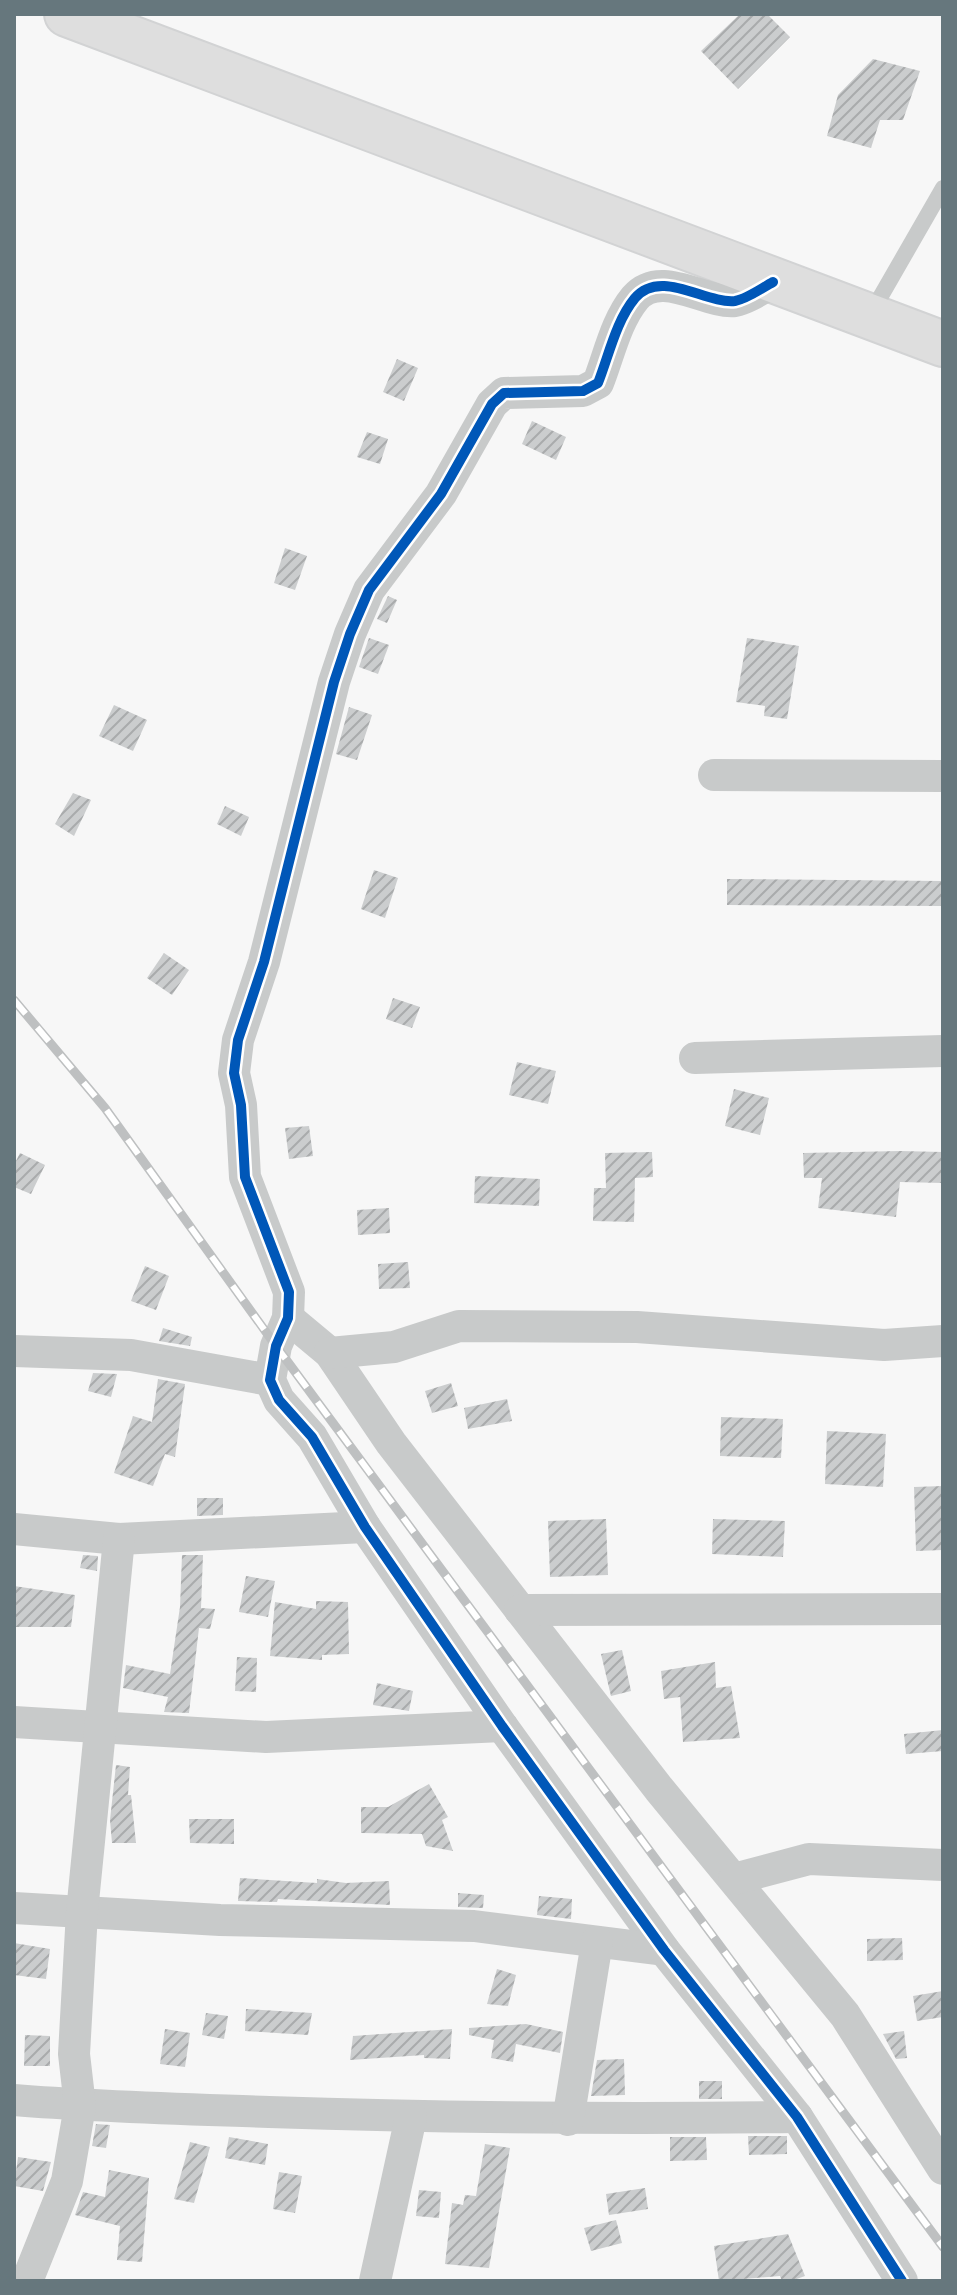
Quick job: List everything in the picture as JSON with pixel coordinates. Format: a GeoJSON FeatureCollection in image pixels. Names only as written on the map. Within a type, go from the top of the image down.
{"type":"FeatureCollection","features":[{"type":"Feature","properties":{"kind":"street"},"geometry":{"type":"LineString","coordinates":[[67,14],[943,344]]}},
{"type":"Feature","properties":{"kind":"street"},"geometry":{"type":"LineString","coordinates":[[773,282],[737,301],[720,300],[700,292],[650,287],[636,296],[623,316],[598,383],[583,391],[504,393],[492,404],[441,494],[369,590],[334,682],[287,873],[238,1040],[234,1073],[241,1105],[245,1177],[289,1292],[288,1318],[276,1346],[270,1380],[279,1400],[312,1437],[365,1527],[502,1726],[664,1950],[797,2117],[902,2281]]}},
{"type":"Feature","properties":{"kind":"street"},"geometry":{"type":"LineString","coordinates":[[714,775],[943,776]]}},
{"type":"Feature","properties":{"kind":"street"},"geometry":{"type":"LineString","coordinates":[[695,1058],[943,1051]]}},
{"type":"Feature","properties":{"kind":"street"},"geometry":{"type":"LineString","coordinates":[[288,1318],[330,1353],[391,1443],[659,1789],[845,2015],[943,2169]]}},
{"type":"Feature","properties":{"kind":"street"},"geometry":{"type":"LineString","coordinates":[[330,1353],[394,1347],[459,1326],[637,1327],[884,1345],[943,1341]]}},
{"type":"Feature","properties":{"kind":"street"},"geometry":{"type":"LineString","coordinates":[[14,1351],[131,1355],[270,1380]]}},
{"type":"Feature","properties":{"kind":"street"},"geometry":{"type":"LineString","coordinates":[[14,1529],[119,1539],[365,1527]]}},
{"type":"Feature","properties":{"kind":"street"},"geometry":{"type":"LineString","coordinates":[[27,2281],[67,2181],[80,2106],[74,2054],[82,1912],[97,1728],[119,1539]]}},
{"type":"Feature","properties":{"kind":"street"},"geometry":{"type":"LineString","coordinates":[[520,1610],[943,1609]]}},
{"type":"Feature","properties":{"kind":"street"},"geometry":{"type":"LineString","coordinates":[[14,1722],[266,1737],[502,1726]]}},
{"type":"Feature","properties":{"kind":"street"},"geometry":{"type":"LineString","coordinates":[[734,1879],[809,1859],[943,1865]]}},
{"type":"Feature","properties":{"kind":"street"},"geometry":{"type":"LineString","coordinates":[[14,1908],[220,1920],[474,1926],[664,1950]]}},
{"type":"Feature","properties":{"kind":"street"},"geometry":{"type":"LineString","coordinates":[[568,2120],[597,1942]]}},
{"type":"Feature","properties":{"kind":"street"},"geometry":{"type":"LineString","coordinates":[[14,2100],[80,2106],[411,2117],[568,2120],[797,2117]]}},
{"type":"Feature","properties":{"kind":"street"},"geometry":{"type":"LineString","coordinates":[[375,2281],[411,2117]]}},
{"type":"Feature","properties":{"kind":"lane"},"geometry":{"type":"LineString","coordinates":[[870,315],[943,188]]}},
{"type":"Feature","properties":{"kind":"building"},"geometry":{"type":"Polygon","coordinates":[[[740,14],[767,14],[790,37],[738,89],[701,51],[740,14]]]}},
{"type":"Feature","properties":{"kind":"building"},"geometry":{"type":"Polygon","coordinates":[[[873,59],[920,71],[903,120],[880,120],[871,148],[827,136],[838,95],[873,59]]]}},
{"type":"Feature","properties":{"kind":"building"},"geometry":{"type":"Polygon","coordinates":[[[397,359],[418,368],[404,401],[383,392],[397,359]]]}},
{"type":"Feature","properties":{"kind":"building"},"geometry":{"type":"Polygon","coordinates":[[[532,421],[566,437],[556,460],[522,444],[532,421]]]}},
{"type":"Feature","properties":{"kind":"building"},"geometry":{"type":"Polygon","coordinates":[[[367,432],[388,439],[380,464],[357,457],[367,432]]]}},
{"type":"Feature","properties":{"kind":"building"},"geometry":{"type":"Polygon","coordinates":[[[285,548],[307,556],[295,590],[274,583],[285,548]]]}},
{"type":"Feature","properties":{"kind":"building"},"geometry":{"type":"Polygon","coordinates":[[[388,596],[397,600],[387,623],[377,619],[388,596]]]}},
{"type":"Feature","properties":{"kind":"building"},"geometry":{"type":"Polygon","coordinates":[[[369,638],[389,645],[378,674],[359,667],[369,638]]]}},
{"type":"Feature","properties":{"kind":"building"},"geometry":{"type":"Polygon","coordinates":[[[747,638],[799,646],[787,719],[764,716],[765,706],[736,702],[747,638]]]}},
{"type":"Feature","properties":{"kind":"building"},"geometry":{"type":"Polygon","coordinates":[[[114,705],[147,720],[133,751],[99,736],[114,705]]]}},
{"type":"Feature","properties":{"kind":"building"},"geometry":{"type":"Polygon","coordinates":[[[349,707],[372,715],[357,760],[336,754],[349,707]]]}},
{"type":"Feature","properties":{"kind":"building"},"geometry":{"type":"Polygon","coordinates":[[[73,793],[91,800],[74,836],[55,824],[73,793]]]}},
{"type":"Feature","properties":{"kind":"building"},"geometry":{"type":"Polygon","coordinates":[[[225,806],[249,817],[241,836],[217,824],[225,806]]]}},
{"type":"Feature","properties":{"kind":"building"},"geometry":{"type":"Polygon","coordinates":[[[374,870],[398,878],[385,918],[361,909],[374,870]]]}},
{"type":"Feature","properties":{"kind":"building"},"geometry":{"type":"Polygon","coordinates":[[[727,879],[943,881],[943,906],[727,905],[727,879]]]}},
{"type":"Feature","properties":{"kind":"building"},"geometry":{"type":"Polygon","coordinates":[[[164,953],[189,970],[172,995],[147,978],[164,953]]]}},
{"type":"Feature","properties":{"kind":"building"},"geometry":{"type":"Polygon","coordinates":[[[393,998],[420,1007],[412,1028],[386,1019],[393,998]]]}},
{"type":"Feature","properties":{"kind":"building"},"geometry":{"type":"Polygon","coordinates":[[[517,1062],[556,1071],[548,1104],[509,1095],[517,1062]]]}},
{"type":"Feature","properties":{"kind":"building"},"geometry":{"type":"Polygon","coordinates":[[[734,1089],[769,1098],[760,1135],[725,1126],[734,1089]]]}},
{"type":"Feature","properties":{"kind":"building"},"geometry":{"type":"Polygon","coordinates":[[[309,1126],[313,1156],[289,1159],[285,1128],[309,1126]]]}},
{"type":"Feature","properties":{"kind":"building"},"geometry":{"type":"Polygon","coordinates":[[[652,1152],[653,1177],[635,1178],[634,1222],[593,1221],[594,1188],[606,1188],[605,1153],[652,1152]]]}},
{"type":"Feature","properties":{"kind":"building"},"geometry":{"type":"Polygon","coordinates":[[[943,1152],[943,1183],[900,1182],[896,1217],[818,1208],[822,1178],[804,1178],[803,1153],[943,1152]]]}},
{"type":"Feature","properties":{"kind":"building"},"geometry":{"type":"Polygon","coordinates":[[[20,1153],[45,1165],[31,1194],[14,1187],[14,1165],[20,1153]]]}},
{"type":"Feature","properties":{"kind":"building"},"geometry":{"type":"Polygon","coordinates":[[[475,1176],[540,1179],[539,1206],[474,1203],[475,1176]]]}},
{"type":"Feature","properties":{"kind":"building"},"geometry":{"type":"Polygon","coordinates":[[[389,1208],[390,1233],[358,1235],[357,1210],[389,1208]]]}},
{"type":"Feature","properties":{"kind":"building"},"geometry":{"type":"Polygon","coordinates":[[[408,1262],[410,1288],[379,1289],[378,1264],[408,1262]]]}},
{"type":"Feature","properties":{"kind":"building"},"geometry":{"type":"Polygon","coordinates":[[[145,1266],[169,1276],[156,1310],[131,1301],[145,1266]]]}},
{"type":"Feature","properties":{"kind":"building"},"geometry":{"type":"Polygon","coordinates":[[[163,1328],[192,1337],[190,1346],[159,1341],[163,1328]]]}},
{"type":"Feature","properties":{"kind":"building"},"geometry":{"type":"Polygon","coordinates":[[[93,1373],[117,1374],[111,1397],[88,1391],[93,1373]]]}},
{"type":"Feature","properties":{"kind":"building"},"geometry":{"type":"Polygon","coordinates":[[[158,1379],[185,1384],[175,1457],[165,1454],[153,1486],[114,1473],[133,1416],[152,1422],[158,1379]]]}},
{"type":"Feature","properties":{"kind":"building"},"geometry":{"type":"Polygon","coordinates":[[[451,1383],[458,1406],[432,1413],[425,1391],[451,1383]]]}},
{"type":"Feature","properties":{"kind":"building"},"geometry":{"type":"Polygon","coordinates":[[[507,1399],[512,1421],[468,1429],[464,1408],[507,1399]]]}},
{"type":"Feature","properties":{"kind":"building"},"geometry":{"type":"Polygon","coordinates":[[[721,1417],[783,1419],[781,1458],[720,1456],[721,1417]]]}},
{"type":"Feature","properties":{"kind":"building"},"geometry":{"type":"Polygon","coordinates":[[[827,1431],[886,1434],[883,1487],[825,1484],[827,1431]]]}},
{"type":"Feature","properties":{"kind":"building"},"geometry":{"type":"Polygon","coordinates":[[[943,1486],[943,1550],[916,1551],[914,1487],[943,1486]]]}},
{"type":"Feature","properties":{"kind":"building"},"geometry":{"type":"Polygon","coordinates":[[[197,1498],[223,1498],[223,1515],[197,1516],[197,1498]]]}},
{"type":"Feature","properties":{"kind":"building"},"geometry":{"type":"Polygon","coordinates":[[[606,1519],[608,1575],[550,1577],[548,1521],[606,1519]]]}},
{"type":"Feature","properties":{"kind":"building"},"geometry":{"type":"Polygon","coordinates":[[[713,1519],[785,1521],[783,1557],[712,1554],[713,1519]]]}},
{"type":"Feature","properties":{"kind":"building"},"geometry":{"type":"Polygon","coordinates":[[[83,1555],[98,1556],[97,1571],[80,1568],[83,1555]]]}},
{"type":"Feature","properties":{"kind":"building"},"geometry":{"type":"Polygon","coordinates":[[[182,1555],[203,1555],[201,1608],[215,1609],[210,1629],[199,1628],[189,1713],[164,1712],[168,1697],[123,1688],[126,1665],[170,1674],[180,1607],[182,1555]]]}},
{"type":"Feature","properties":{"kind":"building"},"geometry":{"type":"Polygon","coordinates":[[[246,1576],[275,1581],[268,1617],[239,1612],[246,1576]]]}},
{"type":"Feature","properties":{"kind":"building"},"geometry":{"type":"Polygon","coordinates":[[[14,1586],[75,1595],[71,1627],[14,1627],[14,1586]]]}},
{"type":"Feature","properties":{"kind":"building"},"geometry":{"type":"Polygon","coordinates":[[[316,1601],[348,1602],[349,1654],[322,1655],[322,1660],[270,1656],[275,1602],[316,1609],[316,1601]]]}},
{"type":"Feature","properties":{"kind":"building"},"geometry":{"type":"Polygon","coordinates":[[[622,1650],[631,1691],[611,1696],[601,1654],[622,1650]]]}},
{"type":"Feature","properties":{"kind":"building"},"geometry":{"type":"Polygon","coordinates":[[[237,1657],[257,1658],[256,1692],[235,1691],[237,1657]]]}},
{"type":"Feature","properties":{"kind":"building"},"geometry":{"type":"Polygon","coordinates":[[[715,1662],[716,1688],[731,1686],[740,1738],[683,1742],[680,1697],[664,1699],[661,1671],[715,1662]]]}},
{"type":"Feature","properties":{"kind":"building"},"geometry":{"type":"Polygon","coordinates":[[[377,1683],[413,1691],[409,1711],[373,1705],[377,1683]]]}},
{"type":"Feature","properties":{"kind":"building"},"geometry":{"type":"Polygon","coordinates":[[[943,1730],[943,1751],[906,1754],[904,1734],[943,1730]]]}},
{"type":"Feature","properties":{"kind":"building"},"geometry":{"type":"Polygon","coordinates":[[[116,1765],[130,1767],[128,1795],[131,1795],[136,1843],[112,1843],[110,1820],[116,1765]]]}},
{"type":"Feature","properties":{"kind":"building"},"geometry":{"type":"Polygon","coordinates":[[[429,1784],[448,1817],[442,1820],[453,1851],[426,1846],[422,1834],[361,1833],[361,1807],[388,1807],[429,1784]]]}},
{"type":"Feature","properties":{"kind":"building"},"geometry":{"type":"Polygon","coordinates":[[[189,1819],[234,1819],[234,1844],[190,1843],[189,1819]]]}},
{"type":"Feature","properties":{"kind":"building"},"geometry":{"type":"Polygon","coordinates":[[[240,1878],[317,1883],[317,1879],[346,1883],[389,1881],[390,1905],[278,1899],[277,1902],[238,1901],[240,1878]]]}},
{"type":"Feature","properties":{"kind":"building"},"geometry":{"type":"Polygon","coordinates":[[[458,1893],[484,1895],[483,1908],[458,1907],[458,1893]]]}},
{"type":"Feature","properties":{"kind":"building"},"geometry":{"type":"Polygon","coordinates":[[[539,1896],[572,1899],[571,1919],[537,1915],[539,1896]]]}},
{"type":"Feature","properties":{"kind":"building"},"geometry":{"type":"Polygon","coordinates":[[[902,1938],[903,1960],[867,1961],[867,1939],[902,1938]]]}},
{"type":"Feature","properties":{"kind":"building"},"geometry":{"type":"Polygon","coordinates":[[[14,1943],[50,1949],[46,1979],[14,1975],[14,1943]]]}},
{"type":"Feature","properties":{"kind":"building"},"geometry":{"type":"Polygon","coordinates":[[[497,1969],[516,1975],[508,2006],[487,2004],[497,1969]]]}},
{"type":"Feature","properties":{"kind":"building"},"geometry":{"type":"Polygon","coordinates":[[[943,1991],[943,2017],[917,2021],[913,1996],[943,1991]]]}},
{"type":"Feature","properties":{"kind":"building"},"geometry":{"type":"Polygon","coordinates":[[[246,2009],[312,2013],[308,2035],[245,2031],[246,2009]]]}},
{"type":"Feature","properties":{"kind":"building"},"geometry":{"type":"Polygon","coordinates":[[[206,2013],[228,2016],[224,2039],[202,2035],[206,2013]]]}},
{"type":"Feature","properties":{"kind":"building"},"geometry":{"type":"Polygon","coordinates":[[[526,2024],[563,2032],[560,2053],[516,2044],[513,2062],[491,2058],[494,2040],[469,2035],[469,2028],[526,2024]]]}},
{"type":"Feature","properties":{"kind":"building"},"geometry":{"type":"Polygon","coordinates":[[[165,2029],[190,2033],[185,2067],[160,2064],[165,2029]]]}},
{"type":"Feature","properties":{"kind":"building"},"geometry":{"type":"Polygon","coordinates":[[[452,2029],[450,2059],[424,2058],[424,2055],[350,2060],[353,2036],[452,2029]]]}},
{"type":"Feature","properties":{"kind":"building"},"geometry":{"type":"Polygon","coordinates":[[[904,2031],[907,2058],[896,2059],[883,2034],[904,2031]]]}},
{"type":"Feature","properties":{"kind":"building"},"geometry":{"type":"Polygon","coordinates":[[[25,2035],[50,2036],[50,2066],[24,2066],[25,2035]]]}},
{"type":"Feature","properties":{"kind":"building"},"geometry":{"type":"Polygon","coordinates":[[[624,2059],[625,2095],[591,2096],[597,2060],[624,2059]]]}},
{"type":"Feature","properties":{"kind":"building"},"geometry":{"type":"Polygon","coordinates":[[[699,2081],[722,2081],[722,2099],[699,2099],[699,2081]]]}},
{"type":"Feature","properties":{"kind":"building"},"geometry":{"type":"Polygon","coordinates":[[[96,2124],[110,2125],[106,2148],[92,2146],[96,2124]]]}},
{"type":"Feature","properties":{"kind":"building"},"geometry":{"type":"Polygon","coordinates":[[[748,2136],[787,2136],[787,2154],[749,2155],[748,2136]]]}},
{"type":"Feature","properties":{"kind":"building"},"geometry":{"type":"Polygon","coordinates":[[[229,2137],[268,2144],[265,2165],[225,2158],[229,2137]]]}},
{"type":"Feature","properties":{"kind":"building"},"geometry":{"type":"Polygon","coordinates":[[[670,2137],[706,2137],[707,2160],[670,2161],[670,2137]]]}},
{"type":"Feature","properties":{"kind":"building"},"geometry":{"type":"Polygon","coordinates":[[[190,2142],[210,2147],[194,2203],[174,2199],[190,2142]]]}},
{"type":"Feature","properties":{"kind":"building"},"geometry":{"type":"Polygon","coordinates":[[[485,2144],[510,2148],[489,2268],[445,2264],[452,2203],[463,2205],[465,2195],[476,2196],[485,2144]]]}},
{"type":"Feature","properties":{"kind":"building"},"geometry":{"type":"Polygon","coordinates":[[[18,2157],[51,2162],[43,2191],[14,2186],[18,2157]]]}},
{"type":"Feature","properties":{"kind":"building"},"geometry":{"type":"Polygon","coordinates":[[[109,2170],[149,2178],[142,2262],[117,2260],[120,2226],[75,2215],[83,2192],[105,2197],[109,2170]]]}},
{"type":"Feature","properties":{"kind":"building"},"geometry":{"type":"Polygon","coordinates":[[[279,2172],[302,2176],[295,2213],[273,2209],[279,2172]]]}},
{"type":"Feature","properties":{"kind":"building"},"geometry":{"type":"Polygon","coordinates":[[[645,2188],[648,2209],[609,2215],[606,2194],[645,2188]]]}},
{"type":"Feature","properties":{"kind":"building"},"geometry":{"type":"Polygon","coordinates":[[[419,2190],[441,2192],[439,2218],[416,2216],[419,2190]]]}},
{"type":"Feature","properties":{"kind":"building"},"geometry":{"type":"Polygon","coordinates":[[[616,2220],[622,2243],[591,2251],[584,2228],[616,2220]]]}},
{"type":"Feature","properties":{"kind":"building"},"geometry":{"type":"Polygon","coordinates":[[[788,2234],[805,2276],[791,2281],[782,2281],[780,2276],[719,2281],[714,2246],[788,2234]]]}},
{"type":"Feature","properties":{"kind":"railway"},"geometry":{"type":"LineString","coordinates":[[14,1000],[105,1108],[276,1346],[943,2247]]}},
{"type":"Feature","properties":{"kind":"cycle path"},"geometry":{"type":"LineString","coordinates":[[773,282],[735,301],[723,301],[670,287],[657,286],[646,290],[628,307],[598,383],[583,391],[504,393],[492,404],[441,494],[369,590],[350,634],[334,682],[264,962],[238,1040],[234,1073],[241,1105],[245,1177],[289,1292],[288,1318],[276,1346],[270,1380],[279,1400],[312,1437],[365,1527],[502,1726],[664,1950],[797,2117],[902,2281]]}}]}
